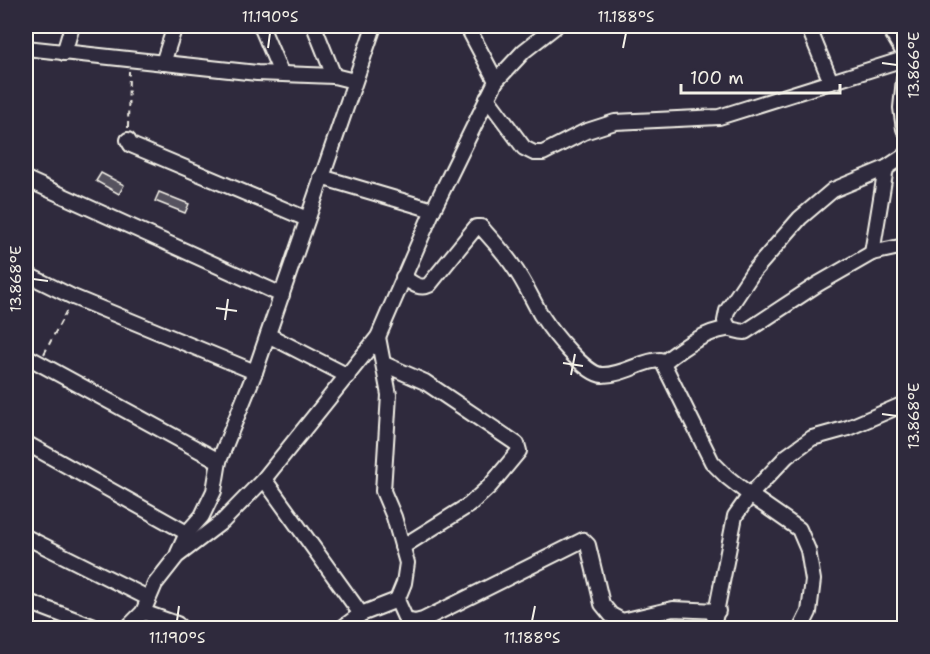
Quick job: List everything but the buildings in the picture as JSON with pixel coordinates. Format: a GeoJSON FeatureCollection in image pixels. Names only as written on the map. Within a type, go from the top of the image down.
{"type":"FeatureCollection","features":[{"type":"Feature","properties":{"kind":"street"},"geometry":{"type":"LineString","coordinates":[[64,53],[72,26]]}},
{"type":"Feature","properties":{"kind":"street"},"geometry":{"type":"LineString","coordinates":[[163,63],[175,26]]}},
{"type":"Feature","properties":{"kind":"street"},"geometry":{"type":"LineString","coordinates":[[261,26],[280,74]]}},
{"type":"Feature","properties":{"kind":"street"},"geometry":{"type":"LineString","coordinates":[[314,26],[334,76]]}},
{"type":"Feature","properties":{"kind":"street"},"geometry":{"type":"LineString","coordinates":[[127,628],[143,612],[155,584],[177,556],[187,533],[202,516],[214,490],[219,461],[255,372],[374,26]]}},
{"type":"Feature","properties":{"kind":"street"},"geometry":{"type":"LineString","coordinates":[[467,26],[496,81]]}},
{"type":"Feature","properties":{"kind":"street"},"geometry":{"type":"LineString","coordinates":[[177,556],[224,521],[264,480],[378,337],[433,210],[496,81],[524,51],[555,26]]}},
{"type":"Feature","properties":{"kind":"street"},"geometry":{"type":"LineString","coordinates":[[808,26],[831,82]]}},
{"type":"Feature","properties":{"kind":"street"},"geometry":{"type":"LineString","coordinates":[[888,26],[904,53]]}},
{"type":"Feature","properties":{"kind":"street"},"geometry":{"type":"LineString","coordinates":[[26,48],[280,74],[334,76],[354,81]]}},
{"type":"Feature","properties":{"kind":"street"},"geometry":{"type":"LineString","coordinates":[[487,98],[524,148],[534,153],[543,153],[584,132],[615,122],[719,117],[904,59]]}},
{"type":"Feature","properties":{"kind":"street"},"geometry":{"type":"LineString","coordinates":[[904,79],[901,108],[904,129]]}},
{"type":"Feature","properties":{"kind":"street"},"geometry":{"type":"LineString","coordinates":[[128,140],[131,145],[307,219]]}},
{"type":"Feature","properties":{"kind":"street"},"geometry":{"type":"LineString","coordinates":[[729,328],[725,321],[727,311],[753,272],[800,218],[833,190],[886,168],[904,156]]}},
{"type":"Feature","properties":{"kind":"street"},"geometry":{"type":"LineString","coordinates":[[872,253],[886,168]]}},
{"type":"Feature","properties":{"kind":"street"},"geometry":{"type":"LineString","coordinates":[[321,177],[433,210]]}},
{"type":"Feature","properties":{"kind":"street"},"geometry":{"type":"LineString","coordinates":[[26,179],[282,295]]}},
{"type":"Feature","properties":{"kind":"street"},"geometry":{"type":"LineString","coordinates":[[403,277],[418,286],[429,285],[476,227],[481,227],[514,267],[543,317],[576,358],[588,369],[600,376],[627,372],[660,360],[712,462],[750,495],[799,529],[808,550],[813,580],[809,612],[801,628]]}},
{"type":"Feature","properties":{"kind":"street"},"geometry":{"type":"LineString","coordinates":[[663,363],[676,352],[702,338],[729,328],[745,332],[818,284],[872,253],[904,246]]}},
{"type":"Feature","properties":{"kind":"street"},"geometry":{"type":"LineString","coordinates":[[26,274],[73,297],[255,372]]}},
{"type":"Feature","properties":{"kind":"street"},"geometry":{"type":"LineString","coordinates":[[268,335],[348,376]]}},
{"type":"Feature","properties":{"kind":"street"},"geometry":{"type":"LineString","coordinates":[[378,337],[389,395],[383,491],[394,517],[407,563],[404,583],[397,600],[406,620],[415,622],[423,620],[583,540],[588,545],[602,604],[611,615],[622,621],[673,609],[718,611]]}},
{"type":"Feature","properties":{"kind":"street"},"geometry":{"type":"LineString","coordinates":[[26,356],[219,461]]}},
{"type":"Feature","properties":{"kind":"street"},"geometry":{"type":"LineString","coordinates":[[384,364],[425,382],[519,447],[519,451],[490,486],[469,506],[402,547]]}},
{"type":"Feature","properties":{"kind":"street"},"geometry":{"type":"LineString","coordinates":[[713,628],[735,516],[750,495],[787,456],[812,438],[848,428],[904,404]]}},
{"type":"Feature","properties":{"kind":"street"},"geometry":{"type":"LineString","coordinates":[[26,443],[187,533]]}},
{"type":"Feature","properties":{"kind":"street"},"geometry":{"type":"LineString","coordinates":[[264,480],[360,614]]}},
{"type":"Feature","properties":{"kind":"street"},"geometry":{"type":"LineString","coordinates":[[26,537],[148,598]]}},
{"type":"Feature","properties":{"kind":"street"},"geometry":{"type":"LineString","coordinates":[[342,628],[360,614],[397,600]]}},
{"type":"Feature","properties":{"kind":"street"},"geometry":{"type":"LineString","coordinates":[[26,604],[97,628]]}},
{"type":"Feature","properties":{"kind":"street"},"geometry":{"type":"LineString","coordinates":[[143,612],[177,624],[181,628]]}},
{"type":"Feature","properties":{"kind":"path"},"geometry":{"type":"LineString","coordinates":[[128,140],[129,60]]}},
{"type":"Feature","properties":{"kind":"path"},"geometry":{"type":"LineString","coordinates":[[39,364],[73,297]]}}]}
